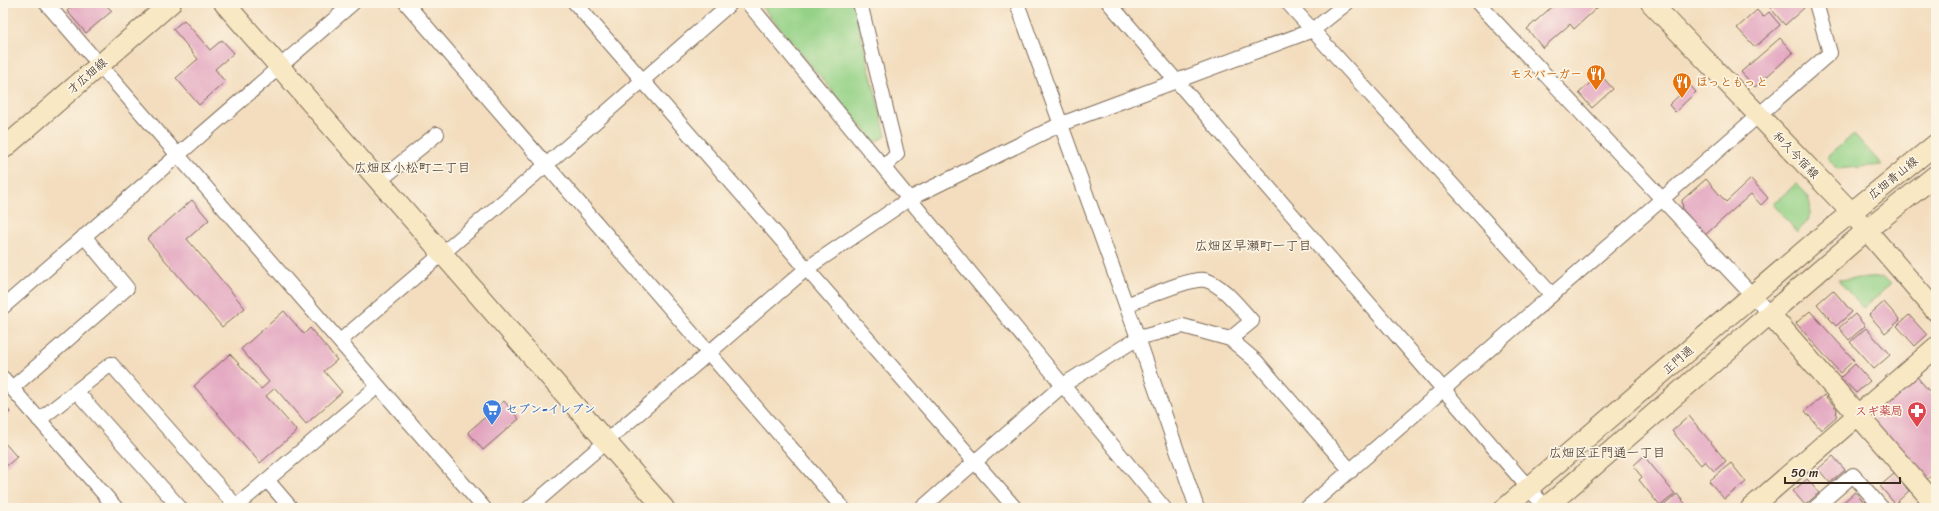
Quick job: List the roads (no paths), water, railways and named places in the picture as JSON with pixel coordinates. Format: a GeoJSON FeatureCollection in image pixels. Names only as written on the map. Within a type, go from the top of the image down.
{"type":"FeatureCollection","features":[{"type":"Feature","properties":{"kind":"street"},"geometry":{"type":"LineString","coordinates":[[46,3],[101,64],[484,508]]}},
{"type":"Feature","properties":{"kind":"street","name":"才広畑線"},"geometry":{"type":"LineString","coordinates":[[3,149],[171,3]]}},
{"type":"Feature","properties":{"kind":"street"},"geometry":{"type":"LineString","coordinates":[[224,3],[664,508]]}},
{"type":"Feature","properties":{"kind":"street"},"geometry":{"type":"LineString","coordinates":[[3,307],[353,3]]}},
{"type":"Feature","properties":{"kind":"street"},"geometry":{"type":"LineString","coordinates":[[406,3],[843,508]]}},
{"type":"Feature","properties":{"kind":"street"},"geometry":{"type":"LineString","coordinates":[[575,3],[1015,508]]}},
{"type":"Feature","properties":{"kind":"street"},"geometry":{"type":"LineString","coordinates":[[340,341],[546,165],[731,3]]}},
{"type":"Feature","properties":{"kind":"street"},"geometry":{"type":"LineString","coordinates":[[748,3],[1164,508]]}},
{"type":"Feature","properties":{"kind":"street"},"geometry":{"type":"LineString","coordinates":[[860,3],[897,154],[884,168]]}},
{"type":"Feature","properties":{"kind":"street"},"geometry":{"type":"LineString","coordinates":[[1017,3],[1138,338],[1197,508]]}},
{"type":"Feature","properties":{"kind":"street"},"geometry":{"type":"LineString","coordinates":[[1109,3],[1545,508]]}},
{"type":"Feature","properties":{"kind":"street"},"geometry":{"type":"LineString","coordinates":[[1288,3],[1552,295]]}},
{"type":"Feature","properties":{"kind":"street"},"geometry":{"type":"LineString","coordinates":[[529,508],[806,269],[909,199],[1061,124],[1313,30],[1347,3]]}},
{"type":"Feature","properties":{"kind":"street"},"geometry":{"type":"LineString","coordinates":[[1478,3],[1770,314],[1936,505]]}},
{"type":"Feature","properties":{"kind":"street","name":"和久今宿線"},"geometry":{"type":"LineString","coordinates":[[1651,3],[1851,212],[1936,311]]}},
{"type":"Feature","properties":{"kind":"street"},"geometry":{"type":"LineString","coordinates":[[1308,508],[1830,53],[1816,3]]}},
{"type":"Feature","properties":{"kind":"street"},"geometry":{"type":"LineString","coordinates":[[379,181],[437,134]]}},
{"type":"Feature","properties":{"kind":"street","name":"広畑青山線"},"geometry":{"type":"LineString","coordinates":[[1851,212],[1936,144]]}},
{"type":"Feature","properties":{"kind":"street","name":"広畑青山線"},"geometry":{"type":"LineString","coordinates":[[1867,230],[1936,175]]}},
{"type":"Feature","properties":{"kind":"street","name":"正門通"},"geometry":{"type":"LineString","coordinates":[[1505,508],[1851,212]]}},
{"type":"Feature","properties":{"kind":"street","name":"正門通"},"geometry":{"type":"LineString","coordinates":[[1545,508],[1867,230]]}},
{"type":"Feature","properties":{"kind":"street"},"geometry":{"type":"LineString","coordinates":[[84,236],[127,288],[8,383],[116,508]]}},
{"type":"Feature","properties":{"kind":"street"},"geometry":{"type":"LineString","coordinates":[[1126,305],[1193,280],[1206,280],[1224,291],[1252,321],[1230,339]]}},
{"type":"Feature","properties":{"kind":"street"},"geometry":{"type":"LineString","coordinates":[[922,508],[1063,385],[1138,338],[1183,326],[1230,339],[1256,360],[1351,471]]}},
{"type":"Feature","properties":{"kind":"street"},"geometry":{"type":"LineString","coordinates":[[1751,508],[1936,347]]}},
{"type":"Feature","properties":{"kind":"street"},"geometry":{"type":"LineString","coordinates":[[40,420],[111,364],[235,507],[378,386]]}},
{"type":"Feature","properties":{"kind":"street"},"geometry":{"type":"LineString","coordinates":[[76,391],[180,508]]}},
{"type":"Feature","properties":{"kind":"street"},"geometry":{"type":"LineString","coordinates":[[1815,508],[1853,475],[1882,508]]}},
{"type":"Feature","properties":{"kind":"street"},"geometry":{"type":"LineString","coordinates":[[267,480],[291,508]]}},
{"type":"Feature","properties":{"kind":"place","name":"モスバーガー"},"geometry":{"type":"Point","coordinates":[1596,91]}},
{"type":"Feature","properties":{"kind":"place","name":"ほっともっと"},"geometry":{"type":"Point","coordinates":[1682,99]}},
{"type":"Feature","properties":{"kind":"place","name":"セブン-イレブン"},"geometry":{"type":"Point","coordinates":[492,426]}},
{"type":"Feature","properties":{"kind":"place","name":"スギ薬局"},"geometry":{"type":"Point","coordinates":[1917,428]}},
{"type":"Feature","properties":{"kind":"district","name":"広畑区小松町二丁目"},"geometry":{"type":"Point","coordinates":[412,167]}},
{"type":"Feature","properties":{"kind":"district","name":"広畑区早瀬町一丁目"},"geometry":{"type":"Point","coordinates":[1253,245]}},
{"type":"Feature","properties":{"kind":"district","name":"広畑区正門通一丁目"},"geometry":{"type":"Point","coordinates":[1607,452]}}]}
